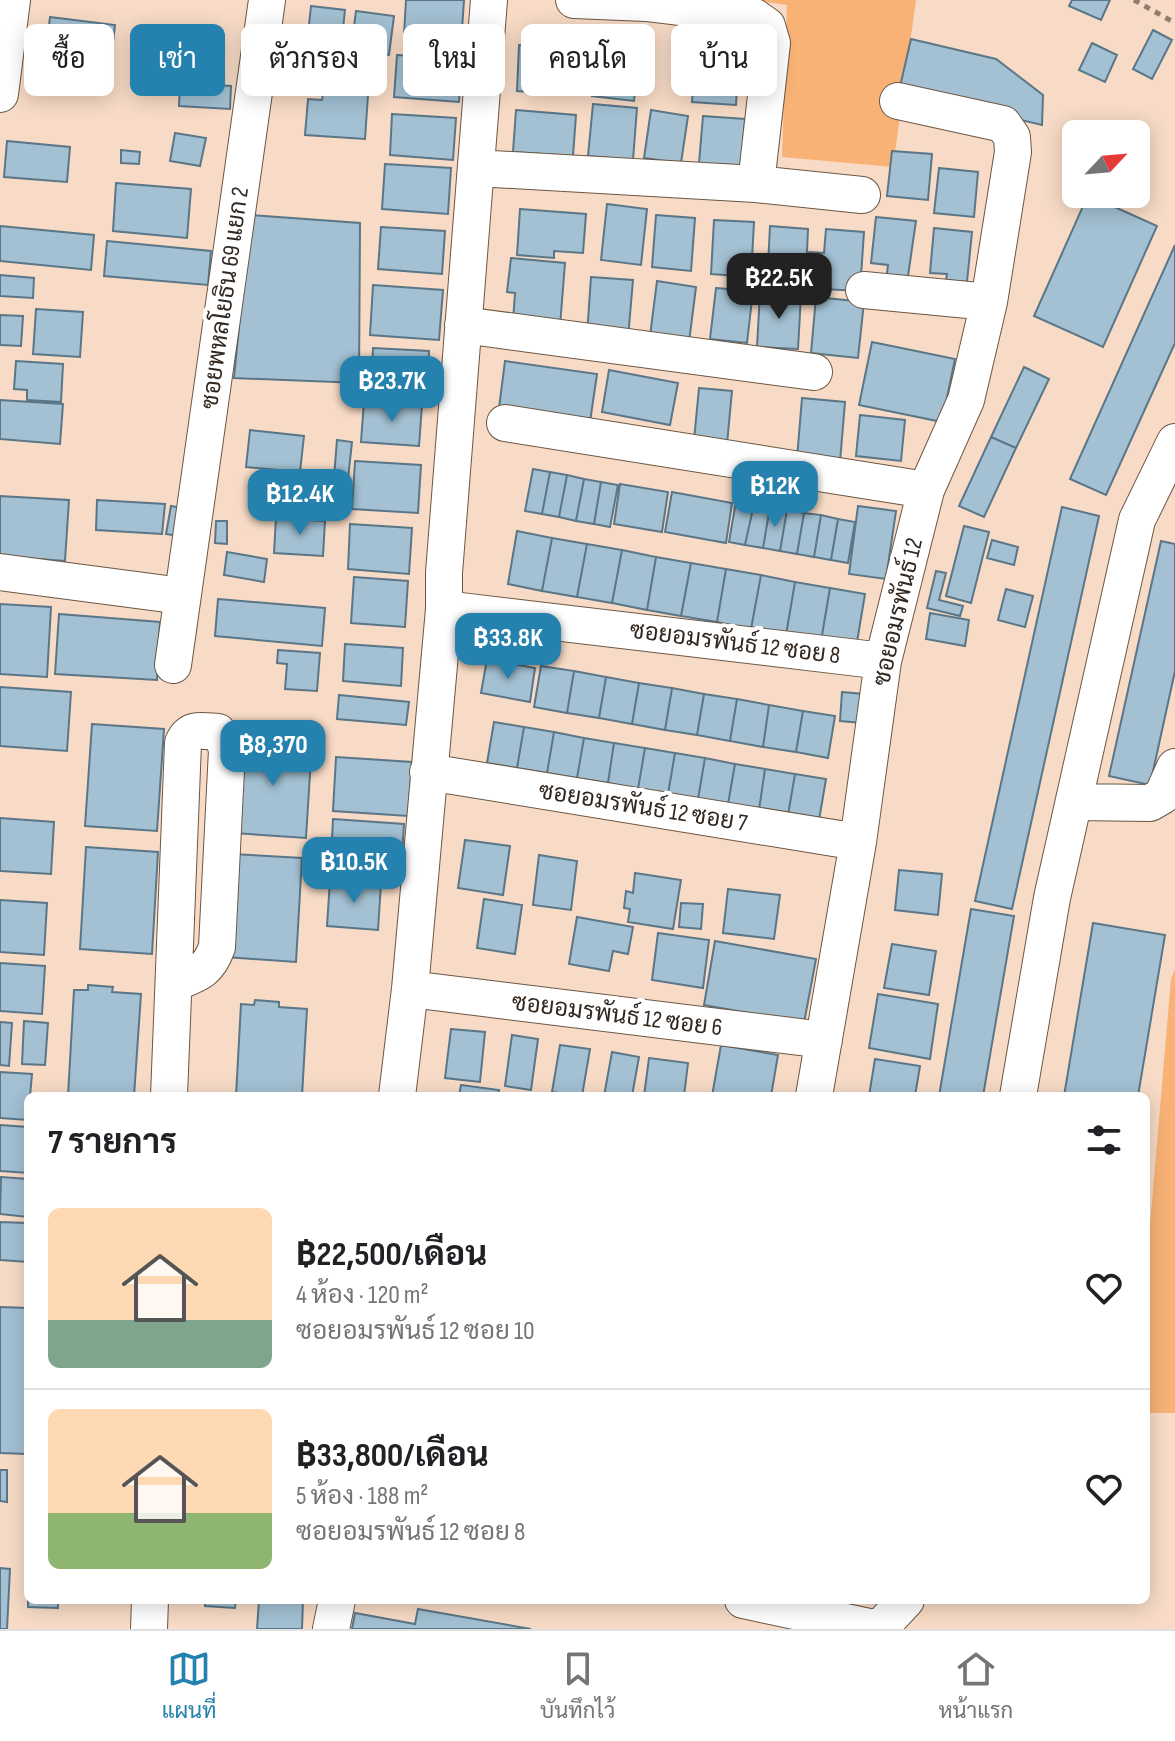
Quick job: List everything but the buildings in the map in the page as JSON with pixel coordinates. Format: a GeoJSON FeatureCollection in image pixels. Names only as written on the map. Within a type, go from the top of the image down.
{"type":"FeatureCollection","features":[{"type":"Feature","properties":{"kind":"street"},"geometry":{"type":"LineString","coordinates":[[1,84],[12,0]]}},
{"type":"Feature","properties":{"kind":"street","name":"ซอยพหลโยธิน 69 แยก 2"},"geometry":{"type":"LineString","coordinates":[[173,665],[267,0]]}},
{"type":"Feature","properties":{"kind":"street"},"geometry":{"type":"LineString","coordinates":[[397,1092],[410,989],[444,609],[444,573],[489,0]]}},
{"type":"Feature","properties":{"kind":"street"},"geometry":{"type":"LineString","coordinates":[[574,0],[646,2],[753,16],[767,26],[772,43],[756,184]]}},
{"type":"Feature","properties":{"kind":"street","name":"ซอยอมรพันธ์ 12"},"geometry":{"type":"LineString","coordinates":[[815,1092],[858,842],[883,661],[926,490],[966,400],[989,302],[1013,152],[1012,137],[1003,124],[898,101]]}},
{"type":"Feature","properties":{"kind":"street"},"geometry":{"type":"LineString","coordinates":[[476,168],[756,184],[862,195]]}},
{"type":"Feature","properties":{"kind":"street"},"geometry":{"type":"LineString","coordinates":[[864,290],[989,302]]}},
{"type":"Feature","properties":{"kind":"street"},"geometry":{"type":"LineString","coordinates":[[463,325],[814,372]]}},
{"type":"Feature","properties":{"kind":"street"},"geometry":{"type":"LineString","coordinates":[[505,423],[926,490]]}},
{"type":"Feature","properties":{"kind":"street"},"geometry":{"type":"LineString","coordinates":[[1019,1092],[1052,898],[1137,520],[1175,442]]}},
{"type":"Feature","properties":{"kind":"street"},"geometry":{"type":"LineString","coordinates":[[0,572],[182,596]]}},
{"type":"Feature","properties":{"kind":"street","name":"ซอยอมรพันธ์ 12 ซอย 8"},"geometry":{"type":"LineString","coordinates":[[444,609],[883,661]]}},
{"type":"Feature","properties":{"kind":"street"},"geometry":{"type":"LineString","coordinates":[[169,1092],[183,743],[187,734],[195,730],[218,732],[227,750],[217,947],[212,962],[201,972],[174,983]]}},
{"type":"Feature","properties":{"kind":"street"},"geometry":{"type":"LineString","coordinates":[[1074,802],[1150,803],[1162,796],[1175,767]]}},
{"type":"Feature","properties":{"kind":"street","name":"ซอยอมรพันธ์ 12 ซอย 7"},"geometry":{"type":"LineString","coordinates":[[428,772],[858,842]]}},
{"type":"Feature","properties":{"kind":"street","name":"ซอยอมรพันธ์ 12 ซอย 6"},"geometry":{"type":"LineString","coordinates":[[410,989],[824,1040]]}},
{"type":"Feature","properties":{"kind":"street"},"geometry":{"type":"LineString","coordinates":[[149,1629],[150,1604]]}},
{"type":"Feature","properties":{"kind":"street"},"geometry":{"type":"LineString","coordinates":[[331,1629],[336,1604]]}},
{"type":"Feature","properties":{"kind":"street"},"geometry":{"type":"LineString","coordinates":[[736,1629],[741,1604]]}},
{"type":"Feature","properties":{"kind":"street"},"geometry":{"type":"LineString","coordinates":[[761,1604],[879,1629],[902,1604]]}},
{"type":"Feature","properties":{"kind":"path"},"geometry":{"type":"LineString","coordinates":[[1134,0],[1175,23]]}},
{"type":"Feature","properties":{"kind":"shaded area"},"geometry":{"type":"Polygon","coordinates":[[[754,0],[916,0],[893,167],[782,157],[787,5],[754,0]]]}},
{"type":"Feature","properties":{"kind":"shaded area"},"geometry":{"type":"Polygon","coordinates":[[[1175,969],[1175,1413],[1150,1413],[1150,1225],[1171,979],[1175,969]]]}}]}
